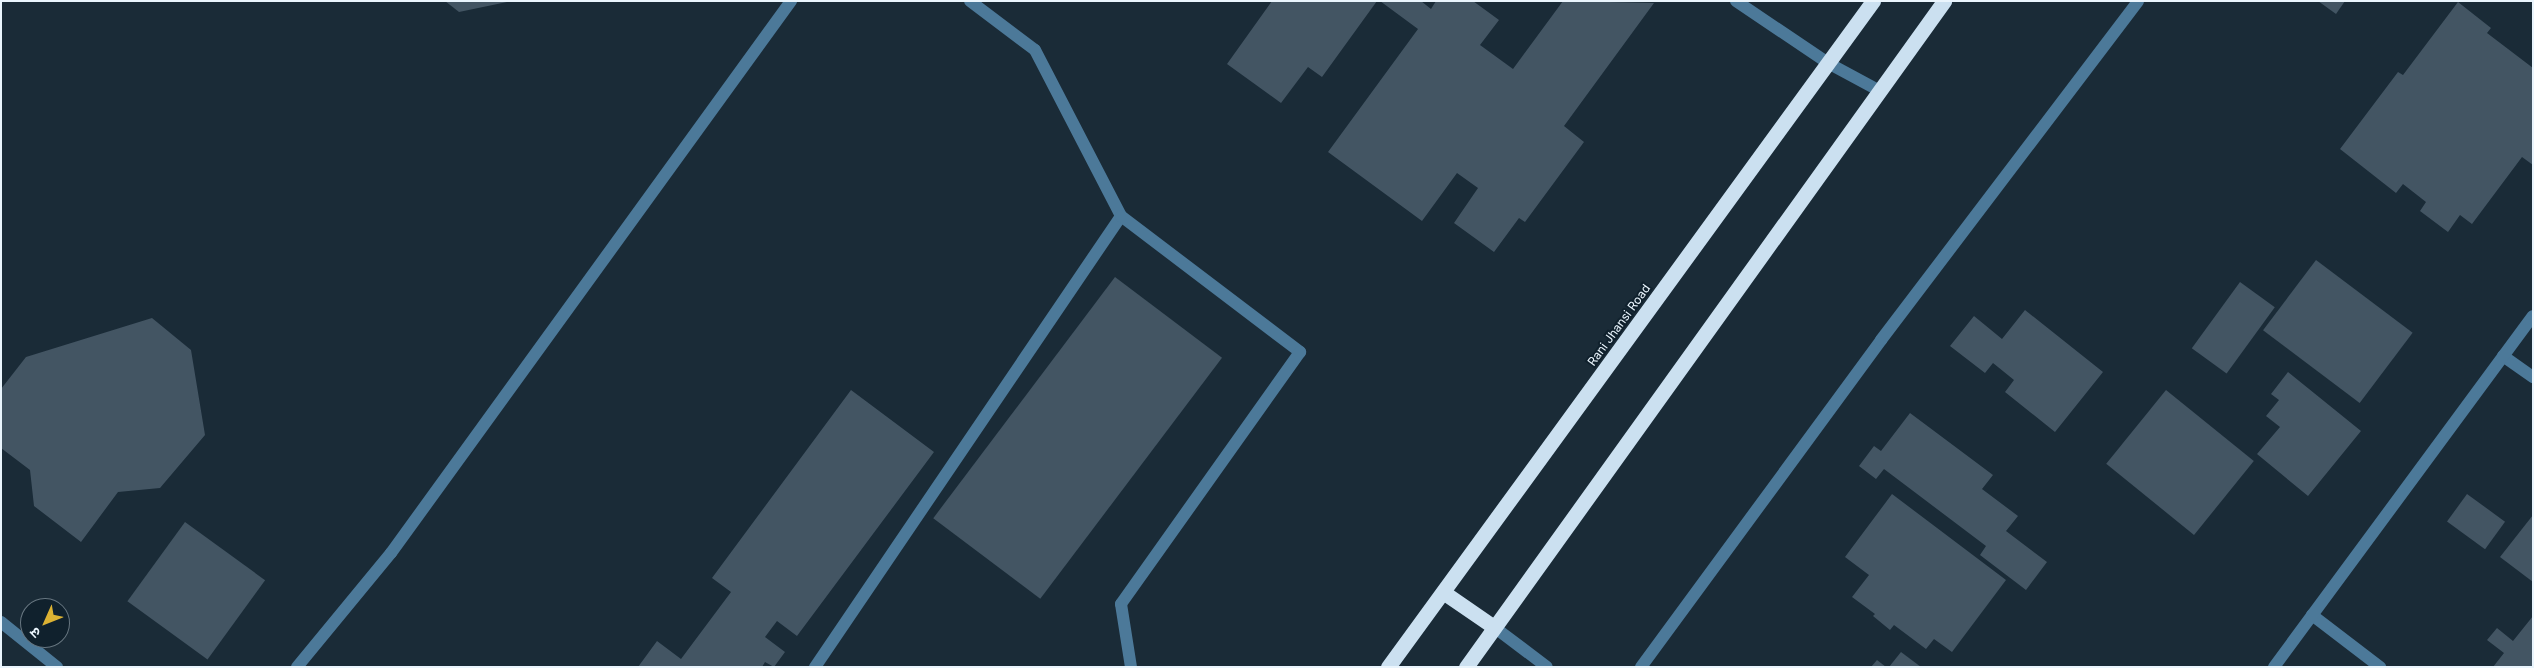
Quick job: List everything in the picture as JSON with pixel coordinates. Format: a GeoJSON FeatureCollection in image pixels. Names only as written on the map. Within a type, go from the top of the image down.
{"type":"FeatureCollection","features":[{"type":"Feature","properties":{"kind":"highway","name":"Rani Jhansi Road"},"geometry":{"type":"LineString","coordinates":[[1388,667],[1873,1]]}},
{"type":"Feature","properties":{"kind":"highway"},"geometry":{"type":"LineString","coordinates":[[1466,667],[1944,1]]}},
{"type":"Feature","properties":{"kind":"highway"},"geometry":{"type":"LineString","coordinates":[[1443,592],[1494,627]]}},
{"type":"Feature","properties":{"kind":"street"},"geometry":{"type":"LineString","coordinates":[[297,667],[392,553],[791,1]]}},
{"type":"Feature","properties":{"kind":"street"},"geometry":{"type":"LineString","coordinates":[[970,1],[1035,50],[1121,216],[1300,352],[1121,604],[1131,667]]}},
{"type":"Feature","properties":{"kind":"street"},"geometry":{"type":"LineString","coordinates":[[1736,1],[1828,63],[1880,91]]}},
{"type":"Feature","properties":{"kind":"street"},"geometry":{"type":"LineString","coordinates":[[1641,667],[1887,332],[2138,1]]}},
{"type":"Feature","properties":{"kind":"street"},"geometry":{"type":"LineString","coordinates":[[815,667],[1121,216]]}},
{"type":"Feature","properties":{"kind":"street"},"geometry":{"type":"LineString","coordinates":[[2274,667],[2533,316]]}},
{"type":"Feature","properties":{"kind":"street"},"geometry":{"type":"LineString","coordinates":[[2503,356],[2533,377]]}},
{"type":"Feature","properties":{"kind":"street"},"geometry":{"type":"LineString","coordinates":[[2312,615],[2380,667]]}},
{"type":"Feature","properties":{"kind":"street"},"geometry":{"type":"LineString","coordinates":[[1,622],[57,667]]}},
{"type":"Feature","properties":{"kind":"street"},"geometry":{"type":"LineString","coordinates":[[1494,627],[1547,667]]}},
{"type":"Feature","properties":{"kind":"building"},"geometry":{"type":"Polygon","coordinates":[[[445,1],[506,1],[507,2],[459,12],[445,1]]]}},
{"type":"Feature","properties":{"kind":"building"},"geometry":{"type":"Polygon","coordinates":[[[1272,1],[1377,1],[1322,77],[1308,67],[1281,103],[1227,64],[1272,1]]]}},
{"type":"Feature","properties":{"kind":"building"},"geometry":{"type":"Polygon","coordinates":[[[1380,1],[1421,1],[1431,9],[1436,1],[1473,1],[1499,20],[1480,45],[1513,69],[1563,1],[1654,3],[1564,126],[1584,142],[1525,222],[1519,218],[1494,252],[1454,223],[1478,188],[1457,173],[1422,221],[1328,152],[1418,29],[1380,1]]]}},
{"type":"Feature","properties":{"kind":"building"},"geometry":{"type":"Polygon","coordinates":[[[2318,1],[2345,1],[2336,14],[2318,1]]]}},
{"type":"Feature","properties":{"kind":"building"},"geometry":{"type":"Polygon","coordinates":[[[2458,2],[2491,28],[2487,33],[2533,68],[2533,165],[2522,157],[2472,224],[2460,215],[2448,232],[2420,211],[2426,202],[2403,184],[2396,193],[2340,149],[2398,72],[2403,75],[2458,2]]]}},
{"type":"Feature","properties":{"kind":"building"},"geometry":{"type":"Polygon","coordinates":[[[2316,260],[2413,333],[2360,403],[2263,330],[2316,260]]]}},
{"type":"Feature","properties":{"kind":"building"},"geometry":{"type":"Polygon","coordinates":[[[1115,277],[1222,358],[1040,599],[933,518],[1115,277]]]}},
{"type":"Feature","properties":{"kind":"building"},"geometry":{"type":"Polygon","coordinates":[[[2240,282],[2275,307],[2227,374],[2192,348],[2240,282]]]}},
{"type":"Feature","properties":{"kind":"building"},"geometry":{"type":"Polygon","coordinates":[[[2025,310],[2103,372],[2055,432],[2005,392],[2014,380],[1993,363],[1985,373],[1950,346],[1974,316],[2002,339],[2025,310]]]}},
{"type":"Feature","properties":{"kind":"building"},"geometry":{"type":"Polygon","coordinates":[[[152,318],[191,350],[205,435],[160,488],[118,492],[81,542],[34,506],[30,470],[1,448],[1,389],[26,357],[152,318]]]}},
{"type":"Feature","properties":{"kind":"building"},"geometry":{"type":"Polygon","coordinates":[[[2288,372],[2361,431],[2308,496],[2257,454],[2280,427],[2266,416],[2279,400],[2271,394],[2288,372]]]}},
{"type":"Feature","properties":{"kind":"building"},"geometry":{"type":"Polygon","coordinates":[[[851,390],[934,452],[797,636],[777,621],[765,637],[785,652],[774,667],[765,662],[762,667],[638,667],[657,641],[681,659],[731,592],[712,578],[851,390]]]}},
{"type":"Feature","properties":{"kind":"building"},"geometry":{"type":"Polygon","coordinates":[[[2166,390],[2254,461],[2194,535],[2106,464],[2166,390]]]}},
{"type":"Feature","properties":{"kind":"building"},"geometry":{"type":"Polygon","coordinates":[[[1910,413],[1993,475],[1982,489],[2018,516],[2006,531],[2047,562],[2026,590],[1980,555],[1986,546],[1884,469],[1876,479],[1859,466],[1874,446],[1881,451],[1910,413]]]}},
{"type":"Feature","properties":{"kind":"building"},"geometry":{"type":"Polygon","coordinates":[[[1892,494],[2006,580],[1952,652],[1934,639],[1926,649],[1894,625],[1890,630],[1873,616],[1875,614],[1852,597],[1869,575],[1845,557],[1892,494]]]}},
{"type":"Feature","properties":{"kind":"building"},"geometry":{"type":"Polygon","coordinates":[[[2467,494],[2505,522],[2485,549],[2447,522],[2467,494]]]}},
{"type":"Feature","properties":{"kind":"building"},"geometry":{"type":"Polygon","coordinates":[[[2533,515],[2533,582],[2500,557],[2533,515]]]}},
{"type":"Feature","properties":{"kind":"building"},"geometry":{"type":"Polygon","coordinates":[[[185,522],[265,580],[207,659],[127,601],[185,522]]]}},
{"type":"Feature","properties":{"kind":"building"},"geometry":{"type":"Polygon","coordinates":[[[2533,616],[2533,667],[2493,667],[2504,653],[2487,640],[2497,628],[2513,641],[2533,616]]]}},
{"type":"Feature","properties":{"kind":"building"},"geometry":{"type":"Polygon","coordinates":[[[1901,652],[1921,667],[1889,667],[1901,652]]]}},
{"type":"Feature","properties":{"kind":"building"},"geometry":{"type":"Polygon","coordinates":[[[1877,660],[1886,667],[1871,667],[1877,660]]]}}]}
